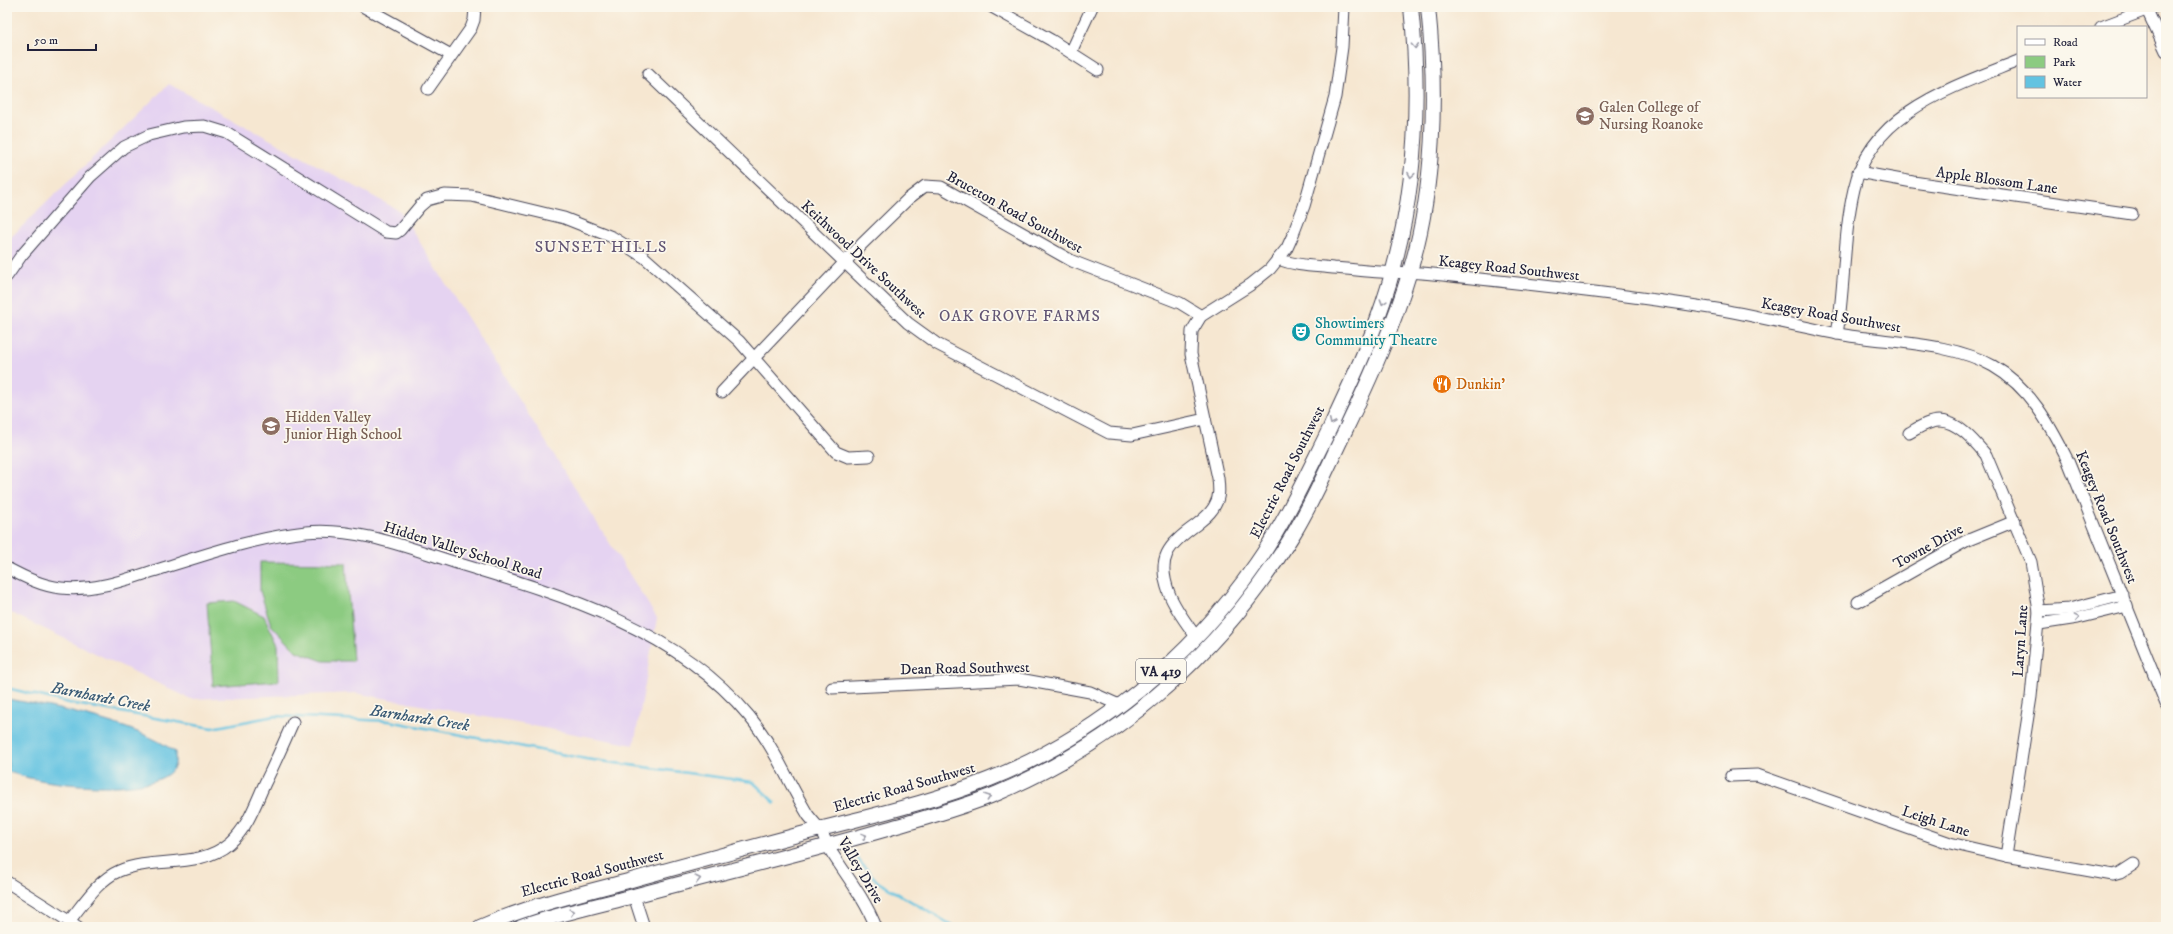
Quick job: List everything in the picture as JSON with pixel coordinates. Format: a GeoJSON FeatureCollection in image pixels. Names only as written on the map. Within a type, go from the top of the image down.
{"type":"FeatureCollection","features":[{"type":"Feature","properties":{"kind":"main road","name":"Electric Road Southwest"},"geometry":{"type":"LineString","coordinates":[[480,927],[539,904],[945,796],[992,778],[1056,747],[1120,705],[1148,683],[1197,638],[1255,566],[1297,496],[1369,341],[1392,273],[1406,214],[1415,134],[1414,95],[1416,69],[1411,7]]}},
{"type":"Feature","properties":{"kind":"main road","name":"VA 419"},"geometry":{"type":"LineString","coordinates":[[521,927],[634,896],[828,847],[948,812],[1027,780],[1063,761],[1122,723],[1149,703],[1191,666],[1249,601],[1296,530],[1315,495],[1370,378],[1394,319],[1410,272],[1423,214],[1432,132],[1433,66],[1428,7]]}},
{"type":"Feature","properties":{"kind":"street"},"geometry":{"type":"LineString","coordinates":[[364,7],[451,55]]}},
{"type":"Feature","properties":{"kind":"street"},"geometry":{"type":"LineString","coordinates":[[428,89],[471,28],[474,20],[474,7]]}},
{"type":"Feature","properties":{"kind":"street"},"geometry":{"type":"LineString","coordinates":[[992,7],[1071,52],[1098,70]]}},
{"type":"Feature","properties":{"kind":"street"},"geometry":{"type":"LineString","coordinates":[[1071,52],[1092,7]]}},
{"type":"Feature","properties":{"kind":"street"},"geometry":{"type":"LineString","coordinates":[[1197,638],[1173,602],[1165,582],[1164,570],[1164,558],[1173,542],[1210,514],[1218,499],[1218,478],[1191,354],[1190,342],[1192,331],[1201,316],[1250,285],[1278,259],[1292,237],[1304,206],[1332,112],[1341,61],[1344,7]]}},
{"type":"Feature","properties":{"kind":"street"},"geometry":{"type":"LineString","coordinates":[[2104,26],[2151,8],[2166,51]]}},
{"type":"Feature","properties":{"kind":"street"},"geometry":{"type":"LineString","coordinates":[[1837,334],[1849,219],[1858,172],[1864,157],[1877,138],[1893,123],[1911,110],[1962,83],[2017,61]]}},
{"type":"Feature","properties":{"kind":"street","name":"Keithwood Drive Southwest"},"geometry":{"type":"LineString","coordinates":[[648,74],[908,323],[937,344],[1102,430],[1120,435],[1132,434],[1206,419]]}},
{"type":"Feature","properties":{"kind":"street"},"geometry":{"type":"LineString","coordinates":[[7,276],[20,256],[81,187],[124,147],[149,135],[194,126],[217,129],[391,234],[400,230],[427,200],[445,195],[472,196],[564,218],[594,229],[629,246],[683,290],[755,357],[836,452],[848,457],[869,456]]}},
{"type":"Feature","properties":{"kind":"street","name":"Apple Blossom Lane"},"geometry":{"type":"LineString","coordinates":[[1858,172],[1921,183],[2132,214]]}},
{"type":"Feature","properties":{"kind":"street","name":"Bruceton Road Southwest"},"geometry":{"type":"LineString","coordinates":[[722,392],[908,199],[926,186],[935,185],[1072,261],[1180,303],[1201,316]]}},
{"type":"Feature","properties":{"kind":"street","name":"Keagey Road Southwest"},"geometry":{"type":"LineString","coordinates":[[1278,259],[1295,264],[1392,273],[1410,272],[1527,284],[1709,308],[1837,334],[1968,355],[1994,366],[2020,386],[2044,416],[2056,437],[2123,595],[2166,704]]}},
{"type":"Feature","properties":{"kind":"street","name":"Laryn Lane"},"geometry":{"type":"LineString","coordinates":[[1909,433],[1927,423],[1939,421],[1950,424],[1962,431],[1975,442],[1986,455],[2031,562],[2039,611],[2039,624],[2031,697],[2006,856]]}},
{"type":"Feature","properties":{"kind":"street","name":"Towne Drive"},"geometry":{"type":"LineString","coordinates":[[1858,602],[1966,540],[2015,521]]}},
{"type":"Feature","properties":{"kind":"street","name":"Hidden Valley School Road"},"geometry":{"type":"LineString","coordinates":[[7,568],[41,584],[60,588],[92,587],[113,583],[275,537],[318,532],[358,535],[504,577],[575,601],[639,631],[690,662],[713,680],[730,696],[760,731],[809,816],[820,829]]}},
{"type":"Feature","properties":{"kind":"street"},"geometry":{"type":"LineString","coordinates":[[2039,611],[2070,609],[2123,595]]}},
{"type":"Feature","properties":{"kind":"street"},"geometry":{"type":"LineString","coordinates":[[2039,624],[2078,618],[2127,606]]}},
{"type":"Feature","properties":{"kind":"street","name":"Dean Road Southwest"},"geometry":{"type":"LineString","coordinates":[[832,688],[1019,679],[1090,692],[1120,705]]}},
{"type":"Feature","properties":{"kind":"street"},"geometry":{"type":"LineString","coordinates":[[7,882],[74,924],[97,887],[118,872],[149,865],[192,860],[210,855],[231,842],[250,817],[293,722]]}},
{"type":"Feature","properties":{"kind":"street","name":"Leigh Lane"},"geometry":{"type":"LineString","coordinates":[[1731,776],[1758,775],[1950,843],[2006,856],[2113,875],[2120,873],[2134,864]]}},
{"type":"Feature","properties":{"kind":"street","name":"Valley Drive"},"geometry":{"type":"LineString","coordinates":[[820,829],[828,847],[868,909],[876,927]]}},
{"type":"Feature","properties":{"kind":"street"},"geometry":{"type":"LineString","coordinates":[[634,896],[644,927]]}},
{"type":"Feature","properties":{"kind":"shaded area","name":"Hidden Valley Junior High School"},"geometry":{"type":"Polygon","coordinates":[[[169,84],[400,211],[657,618],[634,745],[356,693],[191,699],[7,611],[7,241],[169,84]]]}},
{"type":"Feature","properties":{"kind":"green space"},"geometry":{"type":"Polygon","coordinates":[[[260,562],[346,563],[353,661],[323,661],[296,651],[271,625],[260,591],[260,562]]]}},
{"type":"Feature","properties":{"kind":"green space"},"geometry":{"type":"Polygon","coordinates":[[[234,601],[264,616],[278,645],[279,681],[213,686],[207,603],[234,601]]]}},
{"type":"Feature","properties":{"kind":"water"},"geometry":{"type":"Polygon","coordinates":[[[7,699],[47,706],[95,718],[141,733],[160,742],[175,752],[174,767],[165,776],[150,782],[109,786],[66,784],[28,778],[8,772],[7,699]]]}},
{"type":"Feature","properties":{"kind":"waterway","name":"Barnhardt Creek"},"geometry":{"type":"LineString","coordinates":[[7,688],[69,703],[212,728],[275,716],[389,721],[586,759],[753,782],[775,803]]}},
{"type":"Feature","properties":{"kind":"waterway","name":"Barnhardt Creek"},"geometry":{"type":"LineString","coordinates":[[853,854],[878,882],[955,927]]}},
{"type":"Feature","properties":{"kind":"place","name":"Galen College of Nursing Roanoke"},"geometry":{"type":"Point","coordinates":[1585,116]}},
{"type":"Feature","properties":{"kind":"place","name":"Showtimers Community Theatre"},"geometry":{"type":"Point","coordinates":[1301,332]}},
{"type":"Feature","properties":{"kind":"place","name":"Dunkin'"},"geometry":{"type":"Point","coordinates":[1442,384]}},
{"type":"Feature","properties":{"kind":"place","name":"Hidden Valley Junior High School"},"geometry":{"type":"Point","coordinates":[271,426]}},
{"type":"Feature","properties":{"kind":"district","name":"SUNSET HILLS"},"geometry":{"type":"Point","coordinates":[601,246]}},
{"type":"Feature","properties":{"kind":"district","name":"OAK GROVE FARMS"},"geometry":{"type":"Point","coordinates":[1020,315]}}]}
